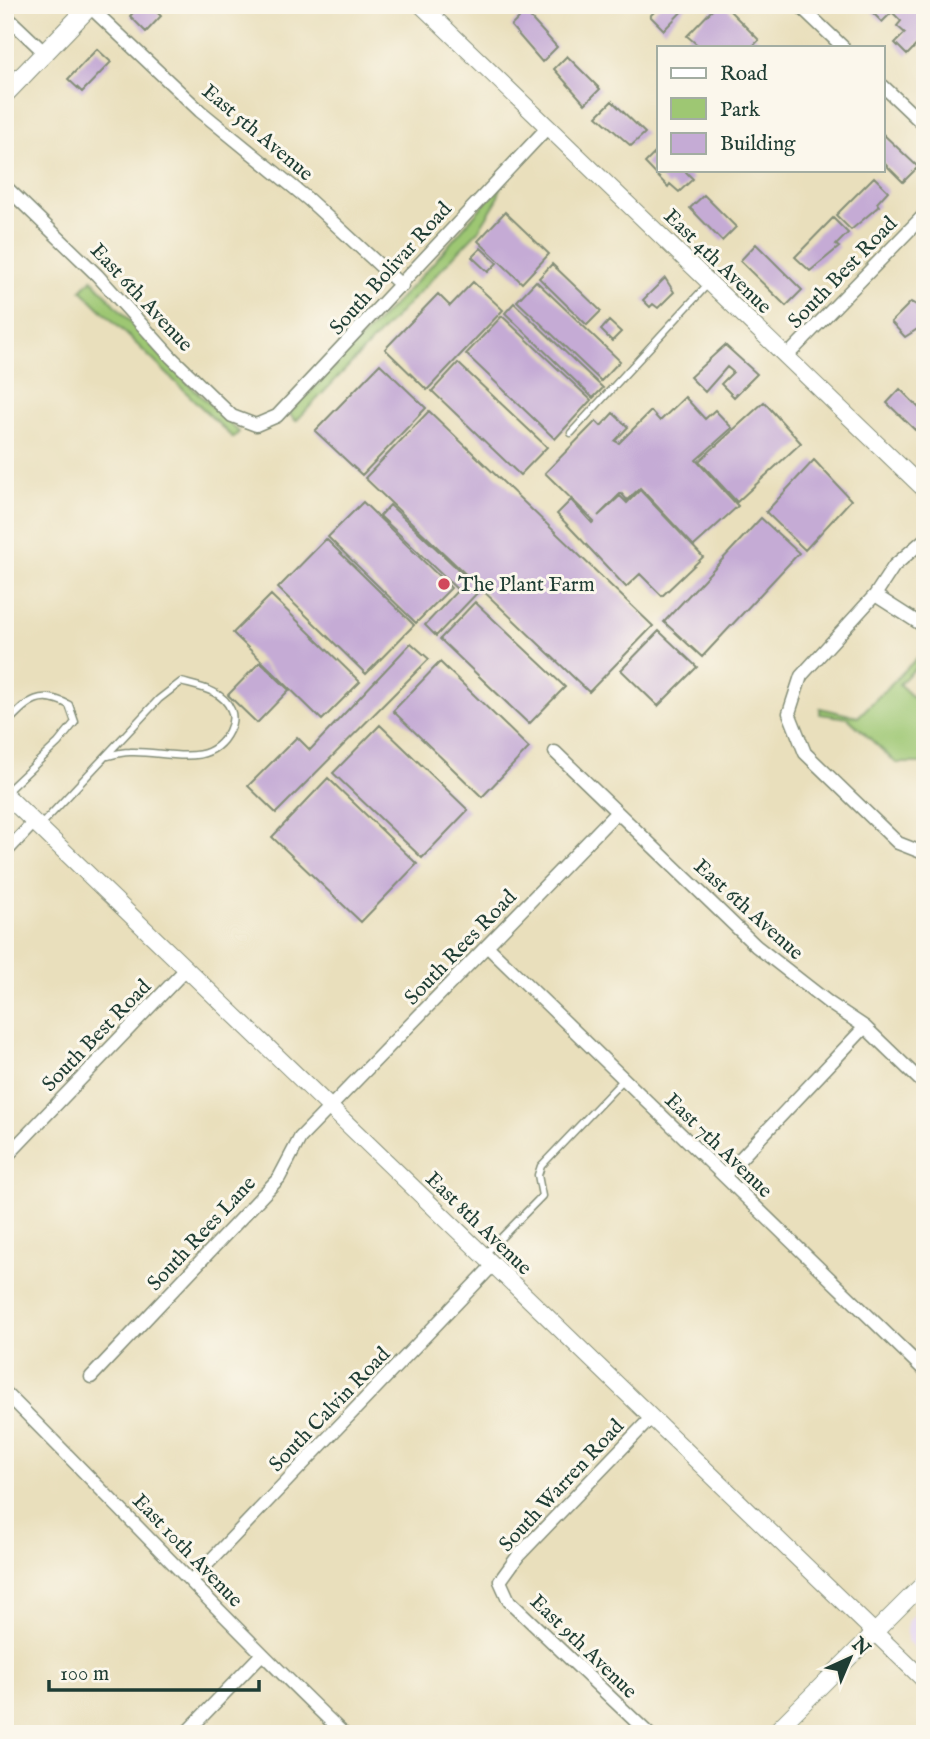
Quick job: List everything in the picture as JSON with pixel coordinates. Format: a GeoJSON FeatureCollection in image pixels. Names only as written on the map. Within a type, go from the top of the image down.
{"type":"FeatureCollection","features":[{"type":"Feature","properties":{"kind":"main road"},"geometry":{"type":"LineString","coordinates":[[5,94],[90,6]]}},
{"type":"Feature","properties":{"kind":"street","name":"East 4th Avenue"},"geometry":{"type":"LineString","coordinates":[[421,5],[925,490]]}},
{"type":"Feature","properties":{"kind":"street"},"geometry":{"type":"LineString","coordinates":[[799,5],[841,46]]}},
{"type":"Feature","properties":{"kind":"street","name":"East 5th Avenue"},"geometry":{"type":"LineString","coordinates":[[90,6],[200,111],[309,200],[402,286]]}},
{"type":"Feature","properties":{"kind":"street"},"geometry":{"type":"LineString","coordinates":[[5,15],[45,53]]}},
{"type":"Feature","properties":{"kind":"street"},"geometry":{"type":"LineString","coordinates":[[884,87],[925,126]]}},
{"type":"Feature","properties":{"kind":"street","name":"South Bolivar Road"},"geometry":{"type":"LineString","coordinates":[[256,425],[277,416],[402,286],[493,183],[548,128]]}},
{"type":"Feature","properties":{"kind":"street","name":"East 6th Avenue"},"geometry":{"type":"LineString","coordinates":[[5,186],[97,275],[171,357],[232,416],[256,425]]}},
{"type":"Feature","properties":{"kind":"street","name":"South Best Road"},"geometry":{"type":"LineString","coordinates":[[787,356],[925,214]]}},
{"type":"Feature","properties":{"kind":"street"},"geometry":{"type":"LineString","coordinates":[[923,851],[898,843],[805,753],[789,713],[801,676],[875,595],[894,566],[925,539]]}},
{"type":"Feature","properties":{"kind":"street"},"geometry":{"type":"LineString","coordinates":[[875,595],[925,627]]}},
{"type":"Feature","properties":{"kind":"street","name":"East 6th Avenue"},"geometry":{"type":"LineString","coordinates":[[555,752],[756,946],[829,1003],[865,1027],[925,1085]]}},
{"type":"Feature","properties":{"kind":"street","name":"East 8th Avenue"},"geometry":{"type":"LineString","coordinates":[[5,793],[925,1681]]}},
{"type":"Feature","properties":{"kind":"street","name":"South Rees Road"},"geometry":{"type":"LineString","coordinates":[[330,1108],[617,812]]}},
{"type":"Feature","properties":{"kind":"street"},"geometry":{"type":"LineString","coordinates":[[5,853],[37,825]]}},
{"type":"Feature","properties":{"kind":"street","name":"East 7th Avenue"},"geometry":{"type":"LineString","coordinates":[[487,946],[925,1371]]}},
{"type":"Feature","properties":{"kind":"street","name":"South Best Road"},"geometry":{"type":"LineString","coordinates":[[5,1158],[186,969]]}},
{"type":"Feature","properties":{"kind":"street"},"geometry":{"type":"LineString","coordinates":[[724,1176],[865,1027]]}},
{"type":"Feature","properties":{"kind":"street","name":"South Rees Lane"},"geometry":{"type":"LineString","coordinates":[[92,1377],[279,1178],[300,1138],[330,1108]]}},
{"type":"Feature","properties":{"kind":"street","name":"South Calvin Road"},"geometry":{"type":"LineString","coordinates":[[192,1580],[488,1261]]}},
{"type":"Feature","properties":{"kind":"street","name":"East 10th Avenue"},"geometry":{"type":"LineString","coordinates":[[5,1392],[192,1580],[261,1655],[344,1734]]}},
{"type":"Feature","properties":{"kind":"street","name":"South Warren Road"},"geometry":{"type":"LineString","coordinates":[[500,1581],[518,1556],[652,1417]]}},
{"type":"Feature","properties":{"kind":"street","name":"East 9th Avenue"},"geometry":{"type":"LineString","coordinates":[[500,1581],[509,1601],[649,1734]]}},
{"type":"Feature","properties":{"kind":"street"},"geometry":{"type":"LineString","coordinates":[[774,1734],[925,1582]]}},
{"type":"Feature","properties":{"kind":"street"},"geometry":{"type":"LineString","coordinates":[[186,1734],[261,1655]]}},
{"type":"Feature","properties":{"kind":"lane"},"geometry":{"type":"LineString","coordinates":[[571,433],[710,282]]}},
{"type":"Feature","properties":{"kind":"lane"},"geometry":{"type":"LineString","coordinates":[[37,825],[108,756],[159,699],[181,682],[214,691],[231,709],[233,724],[224,742],[209,752],[188,757],[130,751],[108,756]]}},
{"type":"Feature","properties":{"kind":"lane"},"geometry":{"type":"LineString","coordinates":[[5,725],[38,698],[54,696],[69,705],[75,722],[58,743],[5,793]]}},
{"type":"Feature","properties":{"kind":"lane"},"geometry":{"type":"LineString","coordinates":[[488,1261],[542,1196],[538,1175],[541,1166],[624,1079]]}},
{"type":"Feature","properties":{"kind":"shaded area"},"geometry":{"type":"Polygon","coordinates":[[[925,1604],[925,1658],[907,1641],[907,1622],[925,1604]]]}},
{"type":"Feature","properties":{"kind":"green space"},"geometry":{"type":"Polygon","coordinates":[[[502,183],[497,200],[478,231],[296,421],[289,414],[429,268],[502,183]]]}},
{"type":"Feature","properties":{"kind":"green space"},"geometry":{"type":"Polygon","coordinates":[[[92,279],[175,371],[239,432],[233,438],[81,290],[92,279]]]}},
{"type":"Feature","properties":{"kind":"green space"},"geometry":{"type":"Polygon","coordinates":[[[925,650],[925,659],[899,684],[925,709],[925,763],[896,763],[848,718],[820,714],[820,708],[858,717],[925,650]]]}},
{"type":"Feature","properties":{"kind":"building"},"geometry":{"type":"Polygon","coordinates":[[[140,5],[149,5],[161,16],[146,32],[130,16],[140,5]]]}},
{"type":"Feature","properties":{"kind":"building"},"geometry":{"type":"Polygon","coordinates":[[[661,5],[688,5],[664,30],[650,16],[661,5]]]}},
{"type":"Feature","properties":{"kind":"building"},"geometry":{"type":"Polygon","coordinates":[[[717,5],[724,5],[759,40],[753,46],[699,46],[687,36],[717,5]]]}},
{"type":"Feature","properties":{"kind":"building"},"geometry":{"type":"Polygon","coordinates":[[[879,5],[925,8],[925,36],[907,55],[895,43],[905,33],[897,26],[901,21],[892,12],[882,22],[872,12],[879,5]]]}},
{"type":"Feature","properties":{"kind":"building"},"geometry":{"type":"Polygon","coordinates":[[[525,12],[557,47],[542,62],[511,26],[525,12]]]}},
{"type":"Feature","properties":{"kind":"building"},"geometry":{"type":"Polygon","coordinates":[[[97,49],[111,62],[82,92],[68,79],[97,49]]]}},
{"type":"Feature","properties":{"kind":"building"},"geometry":{"type":"Polygon","coordinates":[[[567,56],[600,89],[585,104],[554,69],[567,56]]]}},
{"type":"Feature","properties":{"kind":"building"},"geometry":{"type":"Polygon","coordinates":[[[612,101],[645,133],[631,146],[597,116],[612,101]]]}},
{"type":"Feature","properties":{"kind":"building"},"geometry":{"type":"Polygon","coordinates":[[[884,135],[918,167],[903,182],[884,163],[884,135]]]}},
{"type":"Feature","properties":{"kind":"building"},"geometry":{"type":"Polygon","coordinates":[[[657,151],[657,172],[686,172],[693,179],[679,192],[670,184],[668,187],[645,163],[657,151]]]}},
{"type":"Feature","properties":{"kind":"building"},"geometry":{"type":"Polygon","coordinates":[[[874,177],[888,191],[877,203],[879,206],[851,230],[836,215],[874,177]]]}},
{"type":"Feature","properties":{"kind":"building"},"geometry":{"type":"Polygon","coordinates":[[[704,195],[736,227],[722,241],[690,208],[704,195]]]}},
{"type":"Feature","properties":{"kind":"building"},"geometry":{"type":"Polygon","coordinates":[[[505,212],[549,254],[522,283],[478,241],[505,212]]]}},
{"type":"Feature","properties":{"kind":"building"},"geometry":{"type":"Polygon","coordinates":[[[833,218],[848,233],[836,245],[839,247],[810,271],[795,257],[833,218]]]}},
{"type":"Feature","properties":{"kind":"building"},"geometry":{"type":"Polygon","coordinates":[[[756,244],[802,290],[786,306],[740,261],[756,244]]]}},
{"type":"Feature","properties":{"kind":"building"},"geometry":{"type":"Polygon","coordinates":[[[481,248],[497,263],[488,272],[472,257],[481,248]]]}},
{"type":"Feature","properties":{"kind":"building"},"geometry":{"type":"Polygon","coordinates":[[[552,264],[601,311],[587,325],[539,278],[552,264]]]}},
{"type":"Feature","properties":{"kind":"building"},"geometry":{"type":"Polygon","coordinates":[[[665,278],[674,292],[658,308],[653,304],[650,307],[643,300],[665,278]]]}},
{"type":"Feature","properties":{"kind":"building"},"geometry":{"type":"Polygon","coordinates":[[[536,281],[620,361],[601,381],[517,301],[536,281]]]}},
{"type":"Feature","properties":{"kind":"building"},"geometry":{"type":"Polygon","coordinates":[[[473,282],[503,310],[427,390],[385,349],[438,294],[450,306],[473,282]]]}},
{"type":"Feature","properties":{"kind":"building"},"geometry":{"type":"Polygon","coordinates":[[[911,302],[925,310],[925,317],[919,323],[922,326],[905,337],[891,322],[911,302]]]}},
{"type":"Feature","properties":{"kind":"building"},"geometry":{"type":"Polygon","coordinates":[[[514,303],[603,388],[593,398],[505,313],[514,303]]]}},
{"type":"Feature","properties":{"kind":"building"},"geometry":{"type":"Polygon","coordinates":[[[502,316],[591,400],[555,439],[466,354],[502,316]]]}},
{"type":"Feature","properties":{"kind":"building"},"geometry":{"type":"Polygon","coordinates":[[[609,321],[621,332],[612,341],[601,330],[609,321]]]}},
{"type":"Feature","properties":{"kind":"building"},"geometry":{"type":"Polygon","coordinates":[[[725,345],[757,374],[734,397],[721,384],[733,372],[727,367],[705,392],[690,377],[725,345]]]}},
{"type":"Feature","properties":{"kind":"building"},"geometry":{"type":"Polygon","coordinates":[[[458,363],[547,447],[520,475],[432,391],[458,363]]]}},
{"type":"Feature","properties":{"kind":"building"},"geometry":{"type":"Polygon","coordinates":[[[380,364],[426,408],[362,475],[315,431],[380,364]]]}},
{"type":"Feature","properties":{"kind":"building"},"geometry":{"type":"Polygon","coordinates":[[[900,389],[925,414],[925,420],[915,430],[887,403],[900,389]]]}},
{"type":"Feature","properties":{"kind":"building"},"geometry":{"type":"Polygon","coordinates":[[[685,397],[705,419],[715,410],[732,428],[696,460],[738,506],[694,546],[640,488],[627,500],[621,493],[598,516],[620,496],[627,503],[640,490],[703,557],[662,596],[640,574],[626,587],[557,514],[571,500],[592,523],[594,521],[545,473],[596,421],[601,426],[613,413],[628,427],[615,441],[619,443],[651,411],[660,421],[685,397]]]}},
{"type":"Feature","properties":{"kind":"building"},"geometry":{"type":"Polygon","coordinates":[[[764,402],[801,443],[737,502],[699,461],[764,402]]]}},
{"type":"Feature","properties":{"kind":"building"},"geometry":{"type":"Polygon","coordinates":[[[429,411],[653,626],[589,692],[365,478],[429,411]]]}},
{"type":"Feature","properties":{"kind":"building"},"geometry":{"type":"Polygon","coordinates":[[[814,460],[851,500],[805,550],[766,512],[814,460]]]}},
{"type":"Feature","properties":{"kind":"building"},"geometry":{"type":"Polygon","coordinates":[[[363,502],[451,588],[416,623],[328,537],[363,502]]]}},
{"type":"Feature","properties":{"kind":"building"},"geometry":{"type":"Polygon","coordinates":[[[390,505],[480,590],[436,636],[425,625],[458,590],[380,516],[390,505]]]}},
{"type":"Feature","properties":{"kind":"building"},"geometry":{"type":"Polygon","coordinates":[[[761,518],[799,553],[702,657],[664,622],[761,518]]]}},
{"type":"Feature","properties":{"kind":"building"},"geometry":{"type":"Polygon","coordinates":[[[326,539],[414,625],[366,674],[278,588],[326,539]]]}},
{"type":"Feature","properties":{"kind":"building"},"geometry":{"type":"Polygon","coordinates":[[[271,595],[360,682],[322,720],[233,633],[271,595]]]}},
{"type":"Feature","properties":{"kind":"building"},"geometry":{"type":"Polygon","coordinates":[[[475,602],[565,687],[529,724],[440,639],[475,602]]]}},
{"type":"Feature","properties":{"kind":"building"},"geometry":{"type":"Polygon","coordinates":[[[659,631],[697,667],[658,706],[621,670],[659,631]]]}},
{"type":"Feature","properties":{"kind":"building"},"geometry":{"type":"Polygon","coordinates":[[[411,643],[429,659],[276,813],[248,786],[297,737],[310,750],[411,643]]]}},
{"type":"Feature","properties":{"kind":"building"},"geometry":{"type":"Polygon","coordinates":[[[260,662],[289,690],[257,723],[228,695],[260,662]]]}},
{"type":"Feature","properties":{"kind":"building"},"geometry":{"type":"Polygon","coordinates":[[[440,662],[529,748],[482,797],[393,711],[440,662]]]}},
{"type":"Feature","properties":{"kind":"building"},"geometry":{"type":"Polygon","coordinates":[[[380,725],[468,810],[422,858],[333,773],[380,725]]]}},
{"type":"Feature","properties":{"kind":"building"},"geometry":{"type":"Polygon","coordinates":[[[328,778],[417,864],[361,922],[272,837],[328,778]]]}},
{"type":"Feature","properties":{"kind":"place","name":"The Plant Farm"},"geometry":{"type":"Point","coordinates":[444,584]}}]}
